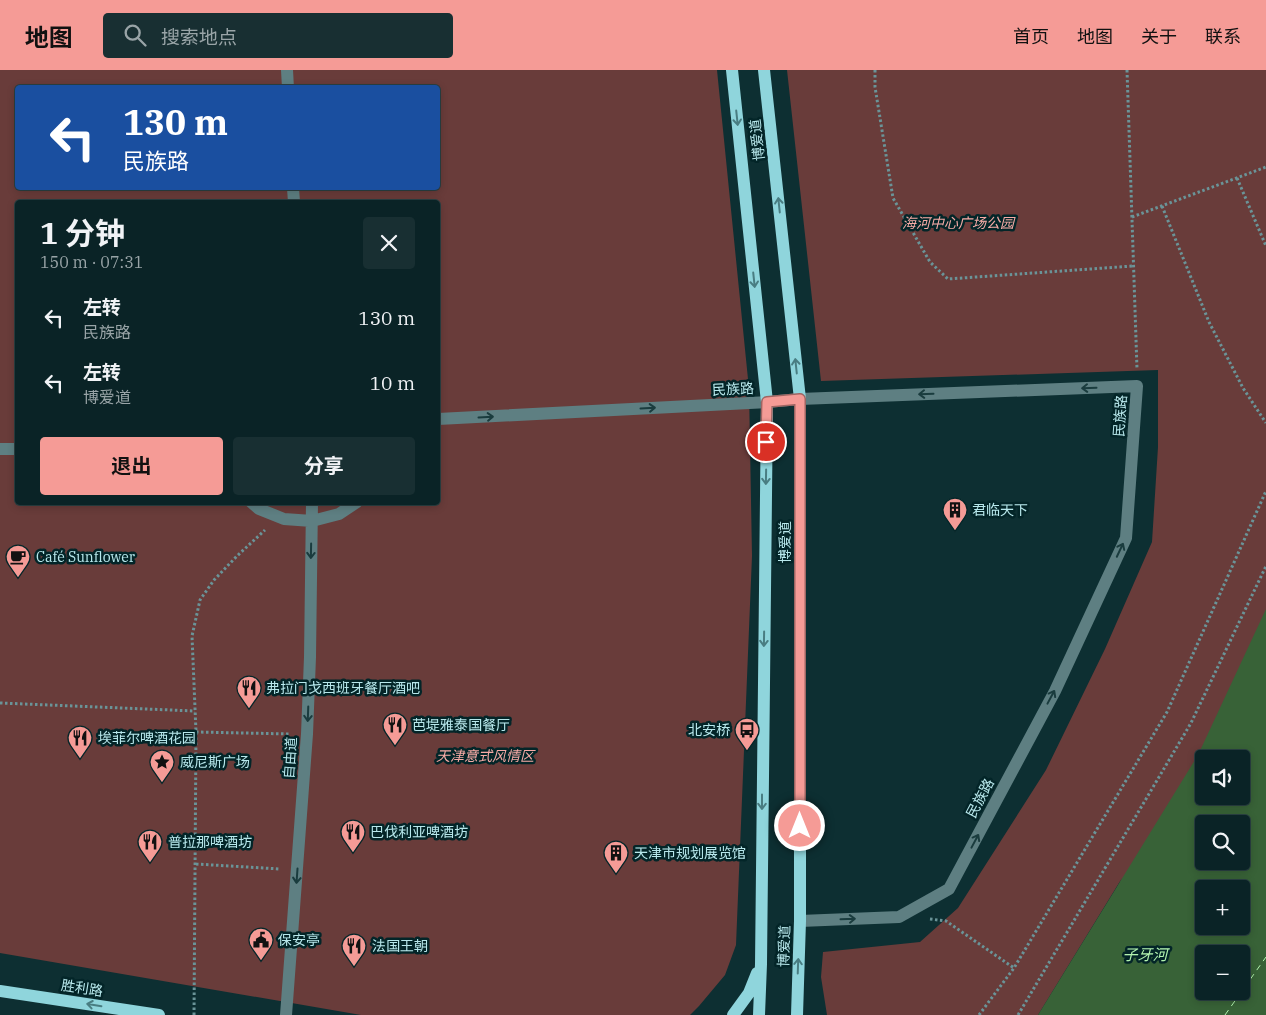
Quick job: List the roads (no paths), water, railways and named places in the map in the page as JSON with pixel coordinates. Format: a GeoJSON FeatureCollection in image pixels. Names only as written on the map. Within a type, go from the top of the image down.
{"type":"FeatureCollection","features":[{"type":"Feature","properties":{"kind":"main road","name":"博爱道"},"geometry":{"type":"LineString","coordinates":[[732,70],[767,402],[759,1015]]}},
{"type":"Feature","properties":{"kind":"main road","name":"博爱道"},"geometry":{"type":"LineString","coordinates":[[764,70],[800,399],[800,921],[797,1015]]}},
{"type":"Feature","properties":{"kind":"main road"},"geometry":{"type":"LineString","coordinates":[[733,1015],[749,993],[761,964]]}},
{"type":"Feature","properties":{"kind":"main road","name":"胜利路"},"geometry":{"type":"LineString","coordinates":[[0,990],[159,1015]]}},
{"type":"Feature","properties":{"kind":"street"},"geometry":{"type":"LineString","coordinates":[[287,70],[288,85]]}},
{"type":"Feature","properties":{"kind":"street","name":"民族路"},"geometry":{"type":"LineString","coordinates":[[440,419],[800,399],[1137,386],[1126,538],[1054,691],[949,889],[899,917],[800,921]]}},
{"type":"Feature","properties":{"kind":"street"},"geometry":{"type":"LineString","coordinates":[[0,449],[15,449]]}},
{"type":"Feature","properties":{"kind":"street"},"geometry":{"type":"LineString","coordinates":[[254,505],[259,509],[284,519],[312,521],[339,514],[352,505]]}},
{"type":"Feature","properties":{"kind":"street","name":"自由道"},"geometry":{"type":"LineString","coordinates":[[286,1015],[307,734],[312,505]]}},
{"type":"Feature","properties":{"kind":"water","name":"子牙河"},"geometry":{"type":"Polygon","coordinates":[[[1266,609],[1266,1015],[1038,1015],[1195,760],[1195,805],[1250,805],[1250,750],[1200,750],[1266,609]]]}},
{"type":"Feature","properties":{"kind":"place","name":"君临天下"},"geometry":{"type":"Point","coordinates":[955,531]}},
{"type":"Feature","properties":{"kind":"place","name":"Café Sunflower"},"geometry":{"type":"Point","coordinates":[18,578]}},
{"type":"Feature","properties":{"kind":"place","name":"弗拉门戈西班牙餐厅酒吧"},"geometry":{"type":"Point","coordinates":[249,709]}},
{"type":"Feature","properties":{"kind":"place","name":"芭堤雅泰国餐厅"},"geometry":{"type":"Point","coordinates":[395,746]}},
{"type":"Feature","properties":{"kind":"place","name":"北安桥"},"geometry":{"type":"Point","coordinates":[747,751]}},
{"type":"Feature","properties":{"kind":"place","name":"埃菲尔啤酒花园"},"geometry":{"type":"Point","coordinates":[80,759]}},
{"type":"Feature","properties":{"kind":"place","name":"威尼斯广场"},"geometry":{"type":"Point","coordinates":[162,783]}},
{"type":"Feature","properties":{"kind":"place","name":"巴伐利亚啤酒坊"},"geometry":{"type":"Point","coordinates":[353,853]}},
{"type":"Feature","properties":{"kind":"place","name":"普拉那啤酒坊"},"geometry":{"type":"Point","coordinates":[150,863]}},
{"type":"Feature","properties":{"kind":"place","name":"天津市规划展览馆"},"geometry":{"type":"Point","coordinates":[616,874]}},
{"type":"Feature","properties":{"kind":"place","name":"保安亭"},"geometry":{"type":"Point","coordinates":[261,961]}},
{"type":"Feature","properties":{"kind":"place","name":"法国王朝"},"geometry":{"type":"Point","coordinates":[354,967]}},
{"type":"Feature","properties":{"kind":"park label","name":"海河中心广场公园"},"geometry":{"type":"Point","coordinates":[958,223]}},
{"type":"Feature","properties":{"kind":"park label","name":"天津意式风情区"},"geometry":{"type":"Point","coordinates":[485,756]}}]}
